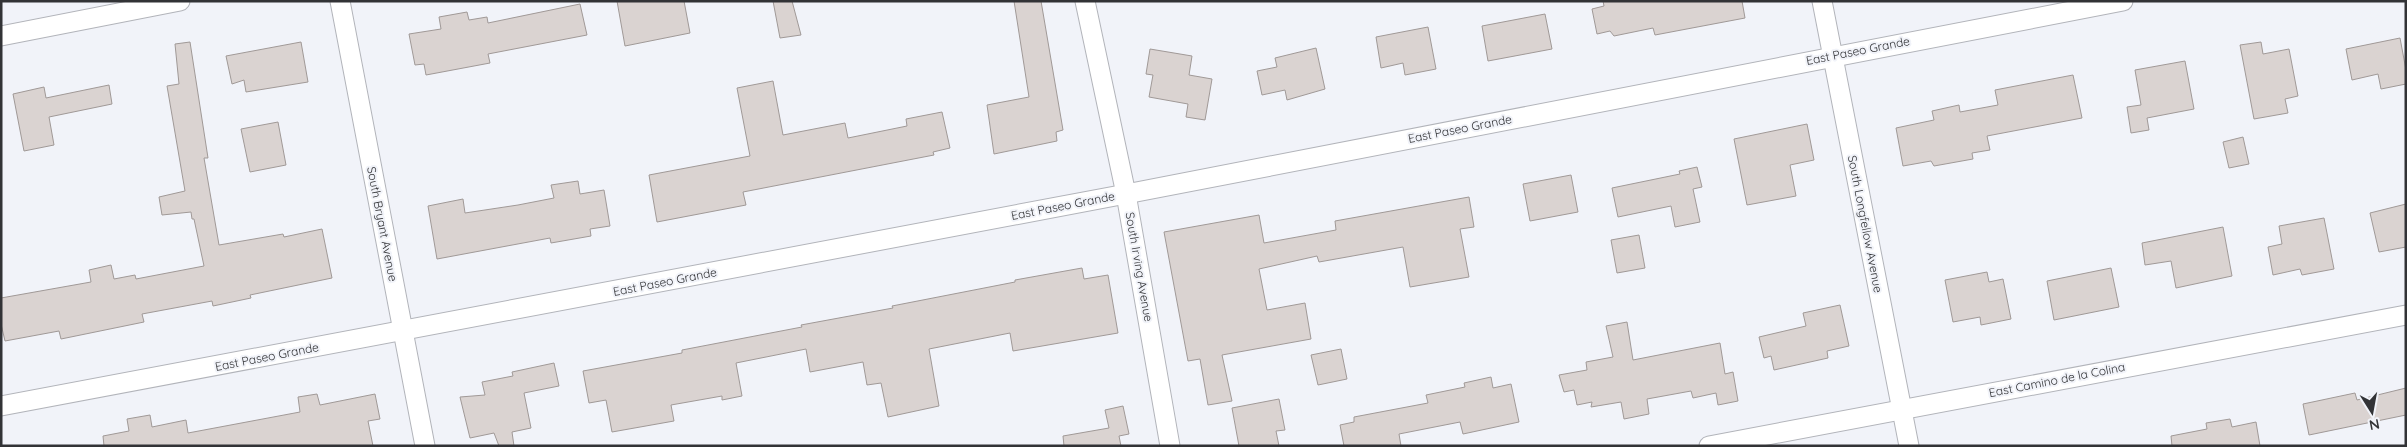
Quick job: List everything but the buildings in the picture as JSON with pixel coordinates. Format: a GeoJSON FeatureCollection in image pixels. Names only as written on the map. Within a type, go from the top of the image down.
{"type":"FeatureCollection","features":[{"type":"Feature","properties":{"kind":"street"},"geometry":{"type":"LineString","coordinates":[[1,36],[180,1]]}},
{"type":"Feature","properties":{"kind":"street","name":"South Bryant Avenue"},"geometry":{"type":"LineString","coordinates":[[340,1],[402,331],[426,446]]}},
{"type":"Feature","properties":{"kind":"street","name":"South Irving Avenue"},"geometry":{"type":"LineString","coordinates":[[1085,1],[1126,194],[1170,446]]}},
{"type":"Feature","properties":{"kind":"street","name":"South Longfellow Avenue"},"geometry":{"type":"LineString","coordinates":[[1822,1],[1909,446]]}},
{"type":"Feature","properties":{"kind":"street","name":"East Paseo Grande"},"geometry":{"type":"LineString","coordinates":[[1,406],[1126,194],[2123,1]]}},
{"type":"Feature","properties":{"kind":"street","name":"East Camino de la Colina"},"geometry":{"type":"LineString","coordinates":[[1709,446],[2406,315]]}}]}
